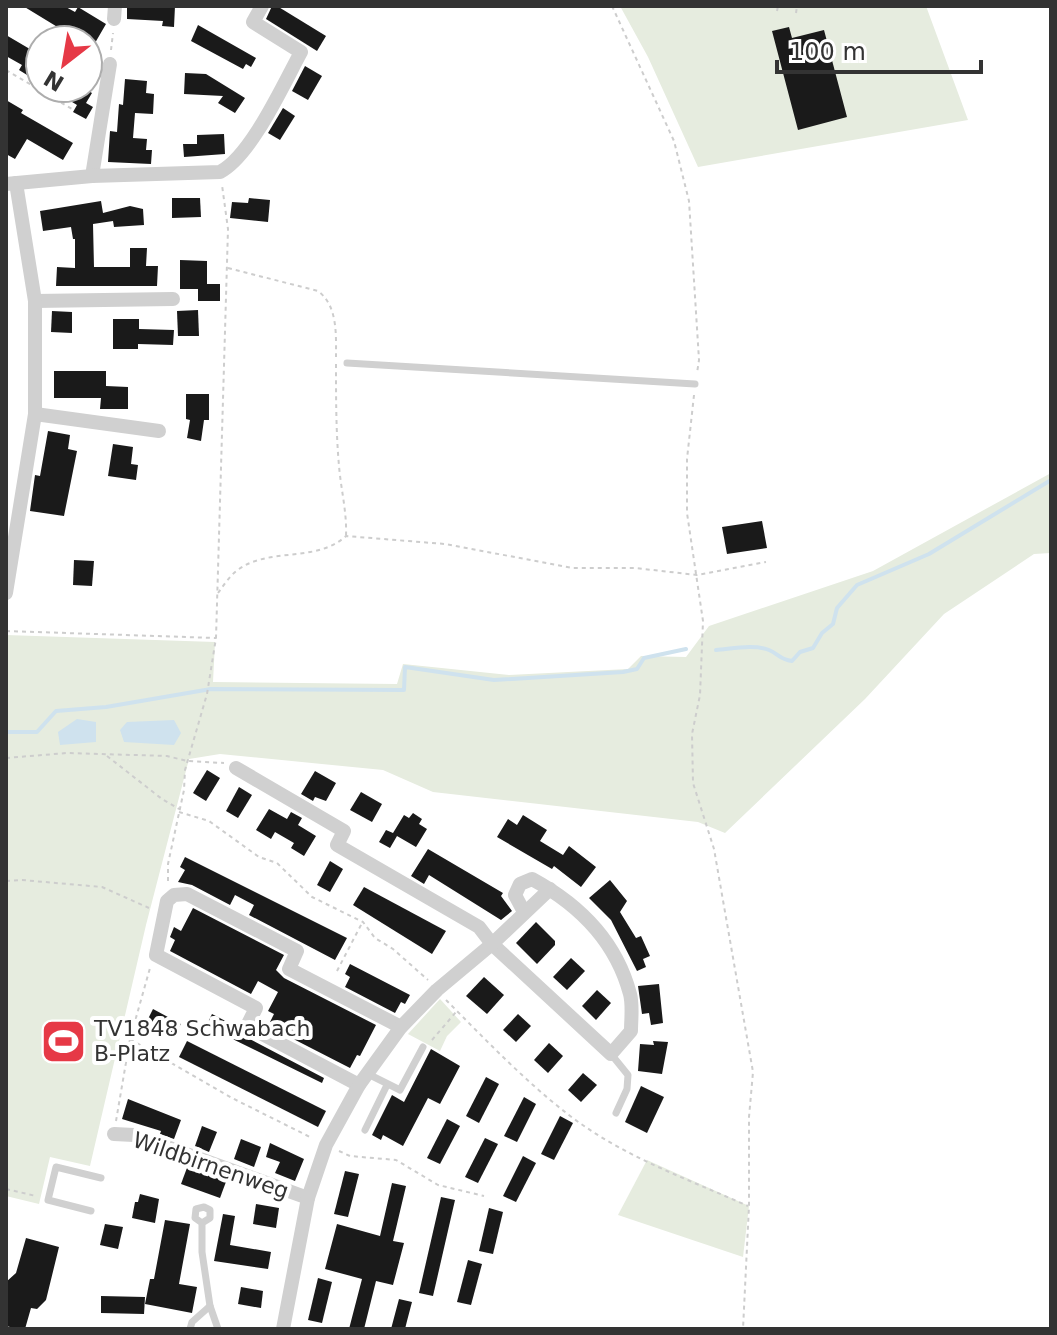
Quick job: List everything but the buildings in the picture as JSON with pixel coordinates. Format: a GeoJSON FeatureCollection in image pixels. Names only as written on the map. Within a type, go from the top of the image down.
{"type":"FeatureCollection","features":[{"type":"Feature","properties":{"kind":"street"},"geometry":{"type":"LineString","coordinates":[[6,593],[35,414],[35,301],[11,184],[92,176],[212,173],[231,166],[241,155],[301,52],[253,22],[262,6]]}},
{"type":"Feature","properties":{"kind":"street"},"geometry":{"type":"LineString","coordinates":[[92,176],[110,64]]}},
{"type":"Feature","properties":{"kind":"street"},"geometry":{"type":"LineString","coordinates":[[35,301],[173,299]]}},
{"type":"Feature","properties":{"kind":"street"},"geometry":{"type":"LineString","coordinates":[[35,414],[159,431]]}},
{"type":"Feature","properties":{"kind":"street"},"geometry":{"type":"LineString","coordinates":[[236,768],[344,831],[337,845],[479,927],[492,944],[611,1054],[631,1031],[631,997],[614,951],[583,913],[532,879],[520,884],[515,895],[524,912]]}},
{"type":"Feature","properties":{"kind":"street","name":"Wildbirnenweg"},"geometry":{"type":"LineString","coordinates":[[283,1329],[308,1198],[326,1145],[363,1079],[401,1027],[437,990],[550,889]]}},
{"type":"Feature","properties":{"kind":"street"},"geometry":{"type":"LineString","coordinates":[[363,1079],[247,1026],[256,1008],[156,955],[167,901],[174,895],[187,894],[297,951],[289,969],[401,1027]]}},
{"type":"Feature","properties":{"kind":"street","name":"Wildbirnenweg"},"geometry":{"type":"LineString","coordinates":[[114,1134],[134,1135],[308,1198]]}},
{"type":"Feature","properties":{"kind":"lane"},"geometry":{"type":"LineString","coordinates":[[347,363],[695,384]]}},
{"type":"Feature","properties":{"kind":"lane"},"geometry":{"type":"LineString","coordinates":[[363,1079],[400,1090],[423,1047]]}},
{"type":"Feature","properties":{"kind":"lane"},"geometry":{"type":"LineString","coordinates":[[611,1054],[624,1067],[628,1081],[616,1113]]}},
{"type":"Feature","properties":{"kind":"lane"},"geometry":{"type":"LineString","coordinates":[[365,1130],[387,1085]]}},
{"type":"Feature","properties":{"kind":"lane"},"geometry":{"type":"LineString","coordinates":[[91,1211],[48,1200],[56,1167],[101,1178]]}},
{"type":"Feature","properties":{"kind":"lane"},"geometry":{"type":"LineString","coordinates":[[202,1223],[202,1252],[210,1306],[218,1329]]}},
{"type":"Feature","properties":{"kind":"lane"},"geometry":{"type":"LineString","coordinates":[[190,1329],[192,1322],[210,1306]]}},
{"type":"Feature","properties":{"kind":"path"},"geometry":{"type":"LineString","coordinates":[[612,6],[674,141],[689,201],[699,360],[687,459],[687,513],[703,621],[700,695],[692,734],[693,783],[714,849],[753,1072],[743,1329]]}},
{"type":"Feature","properties":{"kind":"path"},"geometry":{"type":"LineString","coordinates":[[796,13],[797,6]]}},
{"type":"Feature","properties":{"kind":"path"},"geometry":{"type":"LineString","coordinates":[[110,64],[114,12]]}},
{"type":"Feature","properties":{"kind":"path"},"geometry":{"type":"LineString","coordinates":[[6,70],[72,109]]}},
{"type":"Feature","properties":{"kind":"path"},"geometry":{"type":"LineString","coordinates":[[174,895],[167,880],[168,864],[187,761],[207,694],[216,638],[228,229],[212,173]]}},
{"type":"Feature","properties":{"kind":"path"},"geometry":{"type":"LineString","coordinates":[[217,594],[236,570],[245,566],[266,559],[334,547],[346,536],[347,520],[339,468],[333,313],[318,291],[226,268]]}},
{"type":"Feature","properties":{"kind":"path"},"geometry":{"type":"LineString","coordinates":[[346,536],[445,544],[573,568],[635,568],[697,575],[766,562]]}},
{"type":"Feature","properties":{"kind":"path"},"geometry":{"type":"LineString","coordinates":[[6,631],[216,638]]}},
{"type":"Feature","properties":{"kind":"path"},"geometry":{"type":"LineString","coordinates":[[6,758],[30,754],[167,756],[187,761],[225,763],[236,768]]}},
{"type":"Feature","properties":{"kind":"path"},"geometry":{"type":"LineString","coordinates":[[104,754],[179,811],[209,821],[259,857],[277,863],[312,897],[363,922],[375,938],[393,949],[538,1087],[590,1130],[671,1172],[749,1206]]}},
{"type":"Feature","properties":{"kind":"path"},"geometry":{"type":"LineString","coordinates":[[6,881],[102,887],[164,917]]}},
{"type":"Feature","properties":{"kind":"path"},"geometry":{"type":"LineString","coordinates":[[337,971],[363,922]]}},
{"type":"Feature","properties":{"kind":"path"},"geometry":{"type":"LineString","coordinates":[[114,1134],[130,1039],[146,976],[156,955]]}},
{"type":"Feature","properties":{"kind":"path"},"geometry":{"type":"LineString","coordinates":[[423,1047],[428,1046],[437,1031],[457,1011]]}},
{"type":"Feature","properties":{"kind":"path"},"geometry":{"type":"LineString","coordinates":[[130,1039],[232,1098],[350,1156],[396,1160],[438,1185],[484,1196]]}},
{"type":"Feature","properties":{"kind":"path"},"geometry":{"type":"LineString","coordinates":[[6,1189],[40,1198]]}},
{"type":"Feature","properties":{"kind":"shaded area"},"geometry":{"type":"Polygon","coordinates":[[[620,6],[926,6],[968,120],[698,167],[648,57],[620,6]]]}},
{"type":"Feature","properties":{"kind":"shaded area"},"geometry":{"type":"Polygon","coordinates":[[[1051,473],[1051,553],[1034,554],[944,614],[865,699],[725,833],[698,822],[433,792],[383,770],[220,754],[189,759],[146,925],[90,1166],[50,1157],[39,1204],[6,1196],[6,635],[215,642],[213,682],[397,684],[403,664],[509,675],[628,669],[641,656],[686,657],[709,626],[873,571],[1051,473]]]}},
{"type":"Feature","properties":{"kind":"shaded area"},"geometry":{"type":"Polygon","coordinates":[[[440,999],[461,1022],[447,1036],[440,1051],[408,1034],[440,999]]]}},
{"type":"Feature","properties":{"kind":"shaded area"},"geometry":{"type":"Polygon","coordinates":[[[647,1160],[749,1206],[743,1257],[618,1215],[647,1160]]]}},
{"type":"Feature","properties":{"kind":"water"},"geometry":{"type":"Polygon","coordinates":[[[77,719],[96,722],[96,742],[60,745],[58,732],[77,719]]]}},
{"type":"Feature","properties":{"kind":"water"},"geometry":{"type":"Polygon","coordinates":[[[174,720],[181,733],[174,745],[124,742],[120,730],[127,722],[174,720]]]}},
{"type":"Feature","properties":{"kind":"waterway"},"geometry":{"type":"LineString","coordinates":[[716,650],[763,648],[792,661],[800,652],[813,648],[822,633],[833,624],[837,608],[857,585],[929,554],[1051,480]]}},
{"type":"Feature","properties":{"kind":"waterway"},"geometry":{"type":"LineString","coordinates":[[6,732],[37,732],[56,711],[106,707],[211,689],[404,690],[405,667],[494,680],[623,672],[637,669],[644,658],[686,649]]}},
{"type":"Feature","properties":{"kind":"place","name":"TV1848 Schwabach B-Platz"},"geometry":{"type":"Point","coordinates":[63,1041]}}]}
